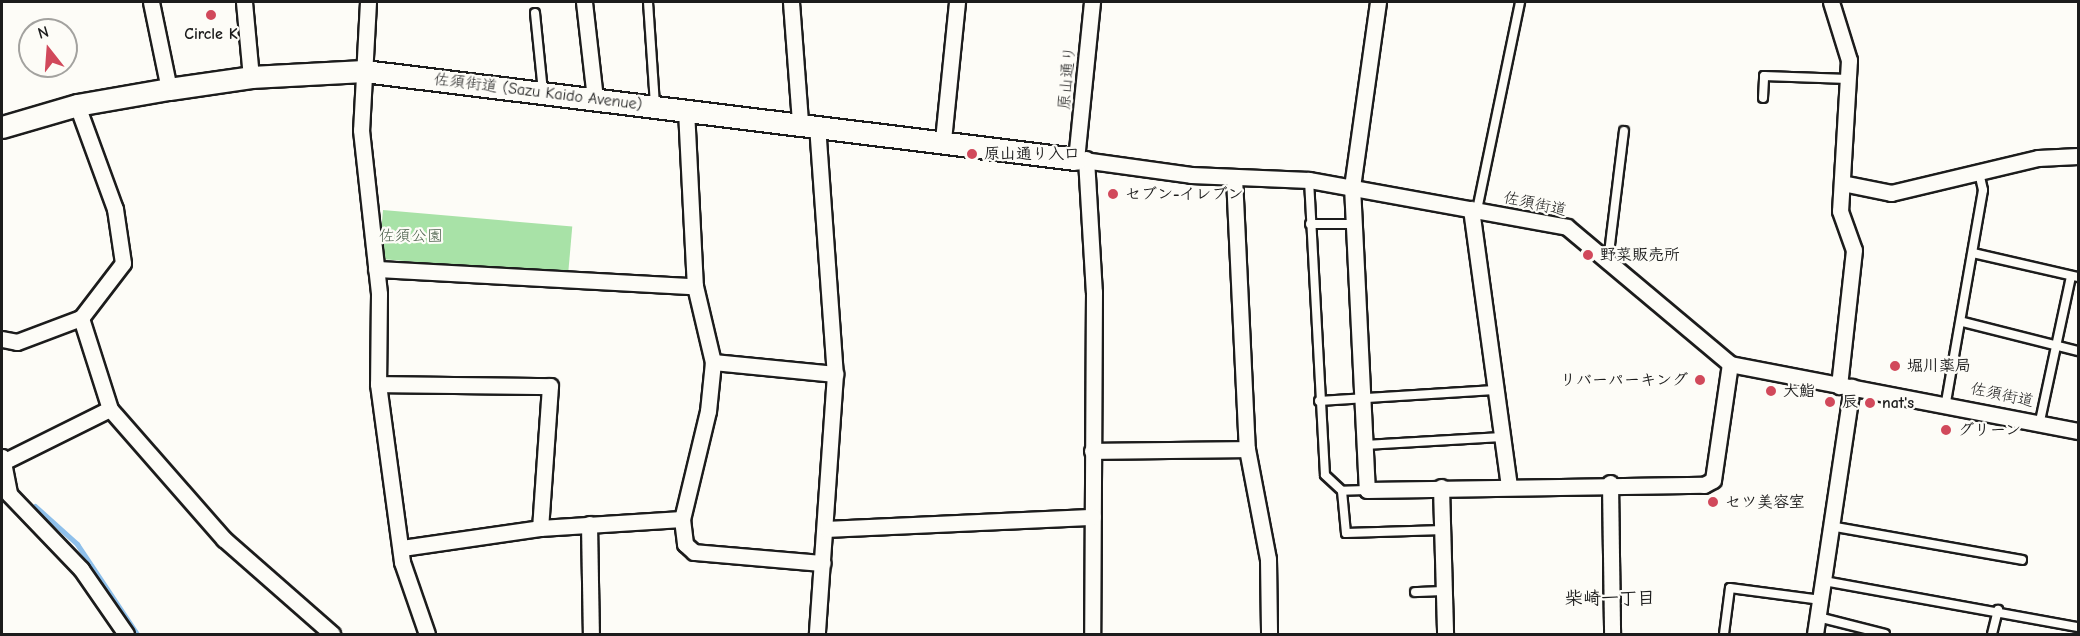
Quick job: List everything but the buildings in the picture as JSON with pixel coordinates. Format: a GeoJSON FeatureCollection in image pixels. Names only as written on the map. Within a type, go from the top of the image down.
{"type":"FeatureCollection","features":[{"type":"Feature","properties":{"kind":"street"},"geometry":{"type":"LineString","coordinates":[[152,2],[170,89]]}},
{"type":"Feature","properties":{"kind":"street"},"geometry":{"type":"LineString","coordinates":[[244,2],[251,76]]}},
{"type":"Feature","properties":{"kind":"street"},"geometry":{"type":"LineString","coordinates":[[368,2],[361,130],[376,269],[378,384],[408,587],[427,634]]}},
{"type":"Feature","properties":{"kind":"street"},"geometry":{"type":"LineString","coordinates":[[584,2],[595,99]]}},
{"type":"Feature","properties":{"kind":"street"},"geometry":{"type":"LineString","coordinates":[[791,2],[809,124],[835,374],[827,529],[817,634]]}},
{"type":"Feature","properties":{"kind":"street"},"geometry":{"type":"LineString","coordinates":[[943,140],[957,2]]}},
{"type":"Feature","properties":{"kind":"street","name":"原山通り"},"geometry":{"type":"LineString","coordinates":[[1092,2],[1081,159],[1094,292],[1092,634]]}},
{"type":"Feature","properties":{"kind":"street"},"geometry":{"type":"LineString","coordinates":[[1378,2],[1352,186],[1367,490],[1610,483],[1704,485],[1713,480],[1730,364]]}},
{"type":"Feature","properties":{"kind":"street"},"geometry":{"type":"LineString","coordinates":[[1815,634],[1824,581],[1846,386],[1854,250],[1840,211],[1849,60],[1831,2]]}},
{"type":"Feature","properties":{"kind":"street","name":"佐須街道 (Sazu Kaido Avenue)"},"geometry":{"type":"LineString","coordinates":[[2,127],[77,105],[251,76],[364,71],[943,140],[1081,159]]}},
{"type":"Feature","properties":{"kind":"street"},"geometry":{"type":"LineString","coordinates":[[2,339],[17,342],[81,318],[123,263],[114,209],[77,105]]}},
{"type":"Feature","properties":{"kind":"street"},"geometry":{"type":"LineString","coordinates":[[686,110],[695,286],[712,362],[708,411],[682,519],[688,550],[823,563]]}},
{"type":"Feature","properties":{"kind":"street"},"geometry":{"type":"LineString","coordinates":[[1842,183],[1891,193],[2038,158],[2079,156]]}},
{"type":"Feature","properties":{"kind":"street","name":"佐須街道"},"geometry":{"type":"LineString","coordinates":[[1081,159],[1234,177],[1309,180],[1352,186],[1567,227],[1730,364],[1946,402],[2079,431]]}},
{"type":"Feature","properties":{"kind":"street"},"geometry":{"type":"LineString","coordinates":[[1234,177],[1247,449],[1268,559],[1269,634]]}},
{"type":"Feature","properties":{"kind":"street"},"geometry":{"type":"LineString","coordinates":[[1474,209],[1495,390],[1509,485]]}},
{"type":"Feature","properties":{"kind":"street"},"geometry":{"type":"LineString","coordinates":[[376,269],[695,286]]}},
{"type":"Feature","properties":{"kind":"street"},"geometry":{"type":"LineString","coordinates":[[81,318],[110,409],[224,539],[332,634]]}},
{"type":"Feature","properties":{"kind":"street"},"geometry":{"type":"LineString","coordinates":[[712,362],[835,374]]}},
{"type":"Feature","properties":{"kind":"street"},"geometry":{"type":"LineString","coordinates":[[378,384],[550,386],[540,528]]}},
{"type":"Feature","properties":{"kind":"street"},"geometry":{"type":"LineString","coordinates":[[110,409],[2,459],[5,494],[81,569],[126,634]]}},
{"type":"Feature","properties":{"kind":"street"},"geometry":{"type":"LineString","coordinates":[[1092,451],[1247,449]]}},
{"type":"Feature","properties":{"kind":"street"},"geometry":{"type":"LineString","coordinates":[[1610,483],[1612,634]]}},
{"type":"Feature","properties":{"kind":"street"},"geometry":{"type":"LineString","coordinates":[[1441,487],[1447,591],[1445,634]]}},
{"type":"Feature","properties":{"kind":"street"},"geometry":{"type":"LineString","coordinates":[[827,529],[1093,517]]}},
{"type":"Feature","properties":{"kind":"street"},"geometry":{"type":"LineString","coordinates":[[402,548],[540,528],[682,519]]}},
{"type":"Feature","properties":{"kind":"street"},"geometry":{"type":"LineString","coordinates":[[589,524],[591,634]]}},
{"type":"Feature","properties":{"kind":"lane"},"geometry":{"type":"LineString","coordinates":[[648,2],[656,106]]}},
{"type":"Feature","properties":{"kind":"lane"},"geometry":{"type":"LineString","coordinates":[[1474,209],[1520,2]]}},
{"type":"Feature","properties":{"kind":"lane"},"geometry":{"type":"LineString","coordinates":[[535,13],[544,93]]}},
{"type":"Feature","properties":{"kind":"lane"},"geometry":{"type":"LineString","coordinates":[[1763,98],[1764,76],[1848,79]]}},
{"type":"Feature","properties":{"kind":"lane"},"geometry":{"type":"LineString","coordinates":[[1608,263],[1624,131]]}},
{"type":"Feature","properties":{"kind":"lane"},"geometry":{"type":"LineString","coordinates":[[1946,402],[1963,322],[1983,189],[1979,172]]}},
{"type":"Feature","properties":{"kind":"lane"},"geometry":{"type":"LineString","coordinates":[[1309,180],[1325,475],[1342,491],[1346,533],[1444,530]]}},
{"type":"Feature","properties":{"kind":"lane"},"geometry":{"type":"LineString","coordinates":[[1310,225],[1354,224]]}},
{"type":"Feature","properties":{"kind":"lane"},"geometry":{"type":"LineString","coordinates":[[1972,253],[2075,276],[2056,346],[2040,421]]}},
{"type":"Feature","properties":{"kind":"lane"},"geometry":{"type":"LineString","coordinates":[[1963,322],[2079,351]]}},
{"type":"Feature","properties":{"kind":"lane"},"geometry":{"type":"LineString","coordinates":[[1320,401],[1495,390]]}},
{"type":"Feature","properties":{"kind":"lane"},"geometry":{"type":"LineString","coordinates":[[1365,445],[1502,437]]}},
{"type":"Feature","properties":{"kind":"lane"},"geometry":{"type":"LineString","coordinates":[[1342,491],[1367,490]]}},
{"type":"Feature","properties":{"kind":"lane"},"geometry":{"type":"LineString","coordinates":[[1830,526],[2022,560]]}},
{"type":"Feature","properties":{"kind":"lane"},"geometry":{"type":"LineString","coordinates":[[1824,581],[1998,610],[2079,627]]}},
{"type":"Feature","properties":{"kind":"lane"},"geometry":{"type":"LineString","coordinates":[[1724,634],[1730,588],[1821,600]]}},
{"type":"Feature","properties":{"kind":"lane"},"geometry":{"type":"LineString","coordinates":[[1415,592],[1447,591]]}},
{"type":"Feature","properties":{"kind":"lane"},"geometry":{"type":"LineString","coordinates":[[1992,634],[1998,610]]}},
{"type":"Feature","properties":{"kind":"lane"},"geometry":{"type":"LineString","coordinates":[[1818,618],[1885,634]]}},
{"type":"Feature","properties":{"kind":"green space","name":"佐須公園"},"geometry":{"type":"Polygon","coordinates":[[[383,210],[572,227],[568,275],[379,259],[383,210]]]}},
{"type":"Feature","properties":{"kind":"waterway"},"geometry":{"type":"LineString","coordinates":[[35,506],[77,544],[137,634]]}},
{"type":"Feature","properties":{"kind":"place","name":"Circle K"},"geometry":{"type":"Point","coordinates":[211,15]}},
{"type":"Feature","properties":{"kind":"place","name":"原山通り入口"},"geometry":{"type":"Point","coordinates":[972,154]}},
{"type":"Feature","properties":{"kind":"place","name":"セブン-イレブン"},"geometry":{"type":"Point","coordinates":[1113,194]}},
{"type":"Feature","properties":{"kind":"place","name":"野菜販売所"},"geometry":{"type":"Point","coordinates":[1588,255]}},
{"type":"Feature","properties":{"kind":"place","name":"堀川薬局"},"geometry":{"type":"Point","coordinates":[1895,366]}},
{"type":"Feature","properties":{"kind":"place","name":"リバーパーキング"},"geometry":{"type":"Point","coordinates":[1700,380]}},
{"type":"Feature","properties":{"kind":"place","name":"大鮨"},"geometry":{"type":"Point","coordinates":[1771,391]}},
{"type":"Feature","properties":{"kind":"place","name":"辰"},"geometry":{"type":"Point","coordinates":[1830,402]}},
{"type":"Feature","properties":{"kind":"place","name":"nat's"},"geometry":{"type":"Point","coordinates":[1870,403]}},
{"type":"Feature","properties":{"kind":"place","name":"グリーン"},"geometry":{"type":"Point","coordinates":[1946,430]}},
{"type":"Feature","properties":{"kind":"place","name":"セツ美容室"},"geometry":{"type":"Point","coordinates":[1713,502]}},
{"type":"Feature","properties":{"kind":"district","name":"柴崎一丁目"},"geometry":{"type":"Point","coordinates":[1610,599]}}]}
